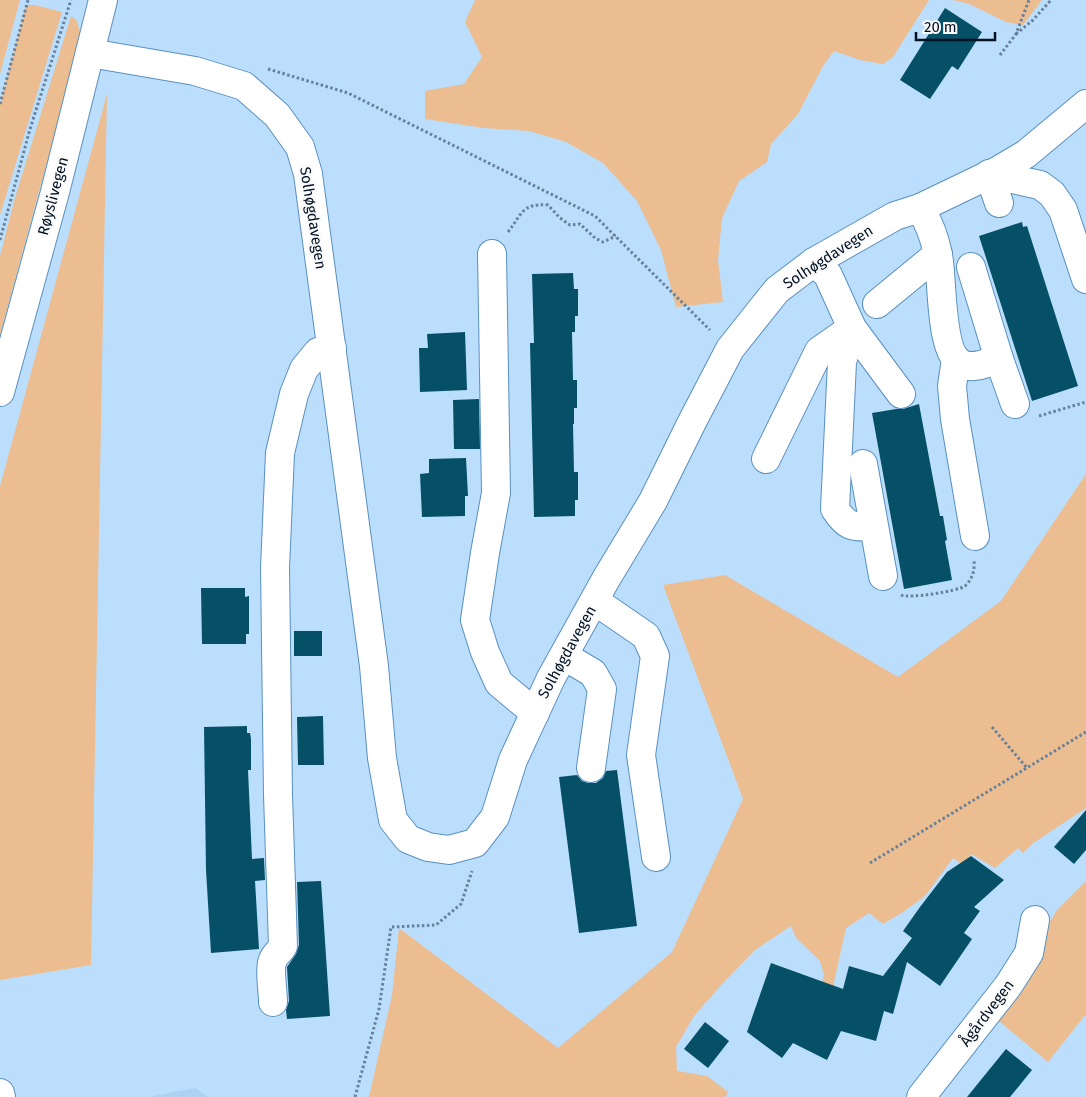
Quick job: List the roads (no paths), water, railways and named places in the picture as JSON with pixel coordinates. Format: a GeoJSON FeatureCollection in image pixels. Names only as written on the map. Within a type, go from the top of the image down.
{"type":"FeatureCollection","features":[{"type":"Feature","properties":{"kind":"street","name":"Røyslivegen"},"geometry":{"type":"LineString","coordinates":[[0,392],[103,0]]}},
{"type":"Feature","properties":{"kind":"street","name":"Solhøgdavegen"},"geometry":{"type":"LineString","coordinates":[[90,53],[195,71],[244,86],[277,114],[300,147],[308,174],[374,666],[382,758],[393,820],[408,839],[428,847],[449,850],[475,843],[495,817],[513,760],[564,656],[606,579],[653,501],[730,349],[777,290],[814,262],[895,216],[920,208],[1026,154],[1086,104]]}},
{"type":"Feature","properties":{"kind":"street"},"geometry":{"type":"LineString","coordinates":[[998,203],[989,174],[1040,185],[1052,194],[1064,210],[1086,279]]}},
{"type":"Feature","properties":{"kind":"street"},"geometry":{"type":"LineString","coordinates":[[920,208],[925,215],[938,254],[944,321],[950,352],[961,364],[975,366],[999,359]]}},
{"type":"Feature","properties":{"kind":"street"},"geometry":{"type":"LineString","coordinates":[[492,254],[496,493],[484,553],[475,620],[485,652],[499,684],[535,713]]}},
{"type":"Feature","properties":{"kind":"street"},"geometry":{"type":"LineString","coordinates":[[877,304],[938,254]]}},
{"type":"Feature","properties":{"kind":"street"},"geometry":{"type":"LineString","coordinates":[[814,262],[828,275],[852,328],[901,394]]}},
{"type":"Feature","properties":{"kind":"street"},"geometry":{"type":"LineString","coordinates":[[971,267],[1015,404]]}},
{"type":"Feature","properties":{"kind":"street"},"geometry":{"type":"LineString","coordinates":[[766,459],[819,351],[852,328]]}},
{"type":"Feature","properties":{"kind":"street"},"geometry":{"type":"LineString","coordinates":[[852,328],[842,362],[835,508],[844,522],[859,528],[873,526]]}},
{"type":"Feature","properties":{"kind":"street"},"geometry":{"type":"LineString","coordinates":[[273,1002],[272,965],[274,958],[281,952],[283,946],[278,785],[275,568],[280,453],[294,394],[304,369],[318,352],[332,348]]}},
{"type":"Feature","properties":{"kind":"street"},"geometry":{"type":"LineString","coordinates":[[956,359],[952,386],[955,419],[975,536]]}},
{"type":"Feature","properties":{"kind":"street"},"geometry":{"type":"LineString","coordinates":[[863,464],[882,576]]}},
{"type":"Feature","properties":{"kind":"street"},"geometry":{"type":"LineString","coordinates":[[595,601],[646,636],[655,656],[640,756],[656,857]]}},
{"type":"Feature","properties":{"kind":"street"},"geometry":{"type":"LineString","coordinates":[[564,656],[593,673],[602,689],[591,768]]}},
{"type":"Feature","properties":{"kind":"street","name":"Ågårdvegen"},"geometry":{"type":"LineString","coordinates":[[922,1097],[1008,986],[1024,961],[1029,953],[1035,920]]}},
{"type":"Feature","properties":{"kind":"street"},"geometry":{"type":"LineString","coordinates":[[0,1093],[1,1097]]}}]}
